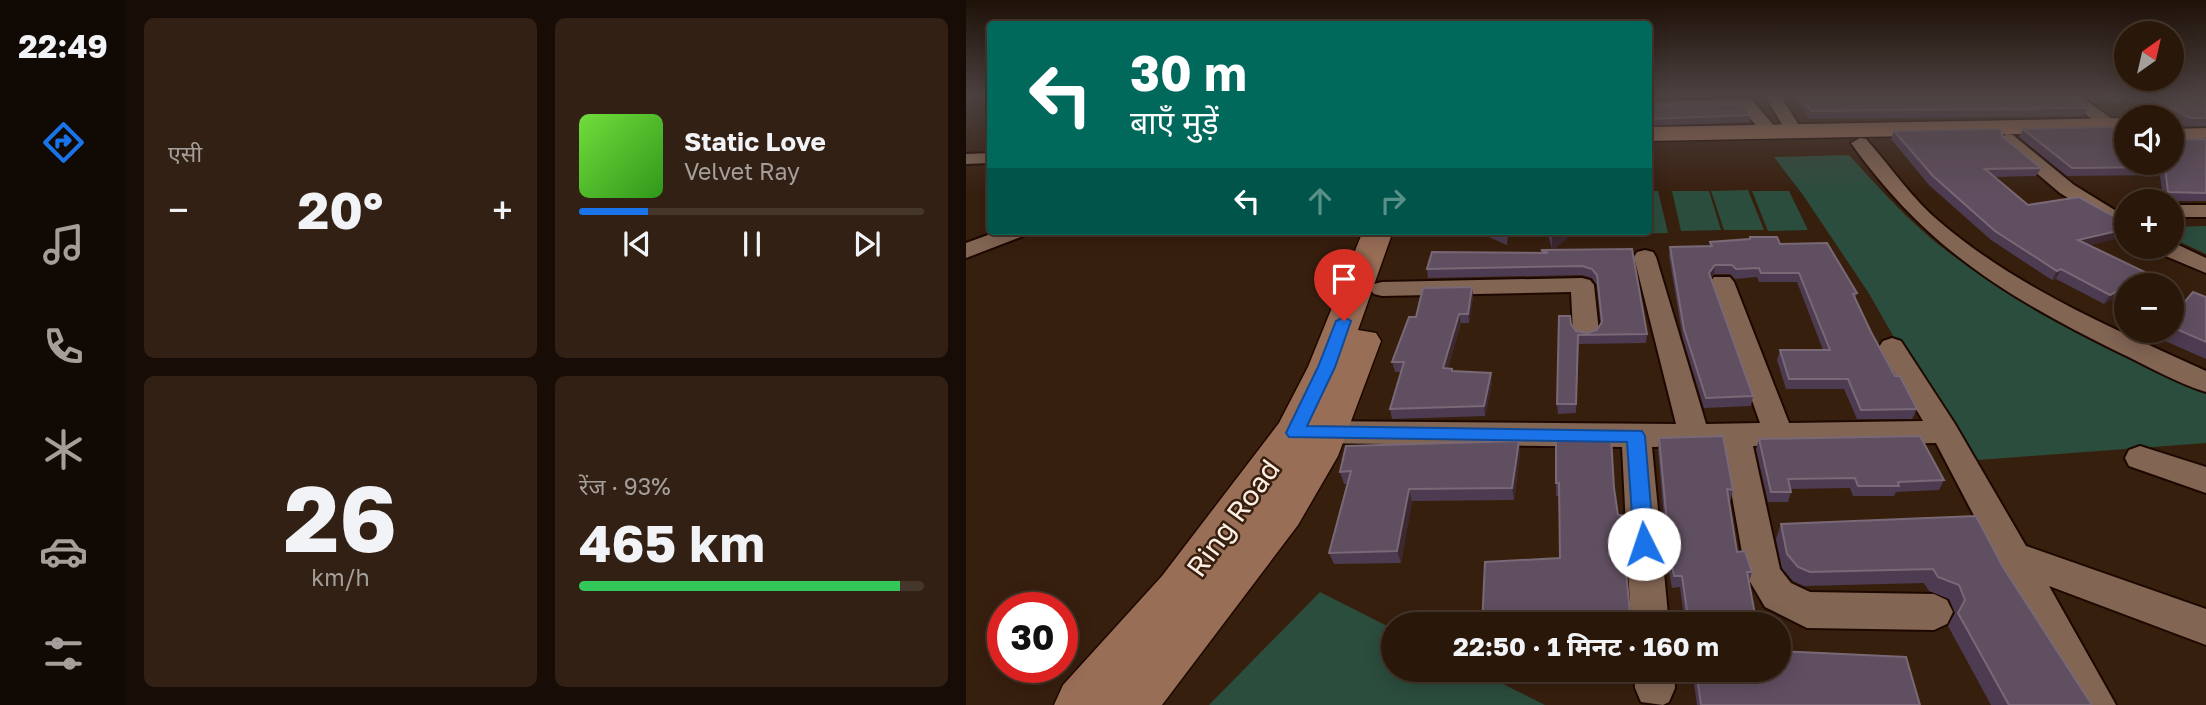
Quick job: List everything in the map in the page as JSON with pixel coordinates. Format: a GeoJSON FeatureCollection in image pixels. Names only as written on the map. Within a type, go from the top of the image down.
{"type":"FeatureCollection","features":[{"type":"Feature","properties":{"kind":"street"},"geometry":{"type":"LineString","coordinates":[[1652,134],[2114,131]]}},
{"type":"Feature","properties":{"kind":"street"},"geometry":{"type":"LineString","coordinates":[[1652,145],[2007,139],[2114,132]]}},
{"type":"Feature","properties":{"kind":"street"},"geometry":{"type":"LineString","coordinates":[[2184,136],[2206,135]]}},
{"type":"Feature","properties":{"kind":"street"},"geometry":{"type":"LineString","coordinates":[[2007,139],[2067,189],[2114,220]]}},
{"type":"Feature","properties":{"kind":"street"},"geometry":{"type":"LineString","coordinates":[[1860,143],[1932,226],[1990,270],[2066,317],[2206,382]]}},
{"type":"Feature","properties":{"kind":"street"},"geometry":{"type":"LineString","coordinates":[[966,159],[987,158]]}},
{"type":"Feature","properties":{"kind":"street"},"geometry":{"type":"LineString","coordinates":[[2184,212],[2206,211]]}},
{"type":"Feature","properties":{"kind":"street"},"geometry":{"type":"LineString","coordinates":[[2102,213],[2114,212]]}},
{"type":"Feature","properties":{"kind":"street"},"geometry":{"type":"LineString","coordinates":[[966,250],[1008,235]]}},
{"type":"Feature","properties":{"kind":"street","name":"Ring Road"},"geometry":{"type":"LineString","coordinates":[[1126,705],[1282,511],[1317,456],[1312,432],[1326,367],[1376,235]]}},
{"type":"Feature","properties":{"kind":"street","name":"Ring Road"},"geometry":{"type":"LineString","coordinates":[[1083,705],[1180,593],[1312,432],[1382,289],[1400,235]]}},
{"type":"Feature","properties":{"kind":"street"},"geometry":{"type":"LineString","coordinates":[[2184,256],[2206,266]]}},
{"type":"Feature","properties":{"kind":"street"},"geometry":{"type":"LineString","coordinates":[[1645,257],[1694,435]]}},
{"type":"Feature","properties":{"kind":"street"},"geometry":{"type":"LineString","coordinates":[[1722,282],[1778,433]]}},
{"type":"Feature","properties":{"kind":"street"},"geometry":{"type":"LineString","coordinates":[[1382,289],[1582,285],[1586,332]]}},
{"type":"Feature","properties":{"kind":"street"},"geometry":{"type":"LineString","coordinates":[[1892,347],[1945,432],[2095,705]]}},
{"type":"Feature","properties":{"kind":"street"},"geometry":{"type":"LineString","coordinates":[[1312,432],[1636,436],[1945,432]]}},
{"type":"Feature","properties":{"kind":"street"},"geometry":{"type":"LineString","coordinates":[[1736,435],[1763,575],[1778,595],[1807,610],[1934,612]]}},
{"type":"Feature","properties":{"kind":"street"},"geometry":{"type":"LineString","coordinates":[[1636,436],[1649,612]]}},
{"type":"Feature","properties":{"kind":"street"},"geometry":{"type":"LineString","coordinates":[[2140,458],[2206,480]]}},
{"type":"Feature","properties":{"kind":"street"},"geometry":{"type":"LineString","coordinates":[[2014,557],[2206,627]]}},
{"type":"Feature","properties":{"kind":"green space"},"geometry":{"type":"Polygon","coordinates":[[[1849,155],[1921,230],[1978,273],[2073,330],[2206,392],[2206,443],[1965,461],[1868,292],[1774,157],[1849,155]]]}},
{"type":"Feature","properties":{"kind":"green space"},"geometry":{"type":"Polygon","coordinates":[[[1748,190],[1764,230],[1724,230],[1711,191],[1748,190]]]}},
{"type":"Feature","properties":{"kind":"green space"},"geometry":{"type":"Polygon","coordinates":[[[1652,191],[1658,191],[1668,233],[1652,233],[1652,191]]]}},
{"type":"Feature","properties":{"kind":"green space"},"geometry":{"type":"Polygon","coordinates":[[[1672,191],[1709,191],[1721,230],[1681,231],[1672,191]]]}},
{"type":"Feature","properties":{"kind":"green space"},"geometry":{"type":"Polygon","coordinates":[[[1752,191],[1789,191],[1808,230],[1768,231],[1752,191]]]}},
{"type":"Feature","properties":{"kind":"green space"},"geometry":{"type":"Polygon","coordinates":[[[2206,226],[2206,254],[2184,244],[2184,227],[2206,226]]]}},
{"type":"Feature","properties":{"kind":"green space"},"geometry":{"type":"Polygon","coordinates":[[[1320,592],[1381,623],[1381,682],[1499,682],[1545,705],[1209,705],[1320,592]]]}},
{"type":"Feature","properties":{"kind":"building"},"geometry":{"type":"Polygon","coordinates":[[[2000,129],[2003,137],[2041,168],[1985,169],[2028,205],[2079,197],[2114,216],[2114,232],[2078,240],[2147,273],[2114,273],[2114,293],[2110,295],[2061,269],[2057,271],[1995,231],[1933,176],[1894,131],[2000,129]]]}},
{"type":"Feature","properties":{"kind":"building"},"geometry":{"type":"Polygon","coordinates":[[[2023,129],[2114,129],[2114,168],[2072,168],[2023,129]]]}},
{"type":"Feature","properties":{"kind":"building"},"geometry":{"type":"Polygon","coordinates":[[[2206,139],[2206,193],[2168,189],[2166,175],[2184,175],[2184,140],[2206,139]]]}},
{"type":"Feature","properties":{"kind":"building"},"geometry":{"type":"Polygon","coordinates":[[[1777,237],[1780,244],[1827,243],[1857,293],[1853,294],[1871,332],[1895,376],[1900,376],[1917,409],[1861,410],[1848,379],[1789,379],[1780,350],[1830,350],[1799,273],[1761,273],[1759,268],[1736,269],[1732,265],[1715,265],[1709,273],[1753,396],[1706,398],[1684,329],[1670,247],[1712,246],[1710,242],[1777,237]]]}},
{"type":"Feature","properties":{"kind":"building"},"geometry":{"type":"Polygon","coordinates":[[[1632,249],[1647,334],[1578,335],[1576,404],[1557,404],[1559,316],[1570,316],[1576,331],[1587,333],[1597,330],[1602,322],[1597,275],[1592,269],[1582,266],[1427,269],[1432,252],[1548,253],[1541,250],[1632,249]]]}},
{"type":"Feature","properties":{"kind":"building"},"geometry":{"type":"Polygon","coordinates":[[[1472,287],[1468,314],[1459,314],[1443,368],[1491,373],[1484,406],[1390,409],[1404,362],[1392,362],[1409,317],[1416,317],[1423,288],[1472,287]]]}},
{"type":"Feature","properties":{"kind":"building"},"geometry":{"type":"Polygon","coordinates":[[[2193,292],[2206,297],[2206,342],[2184,332],[2184,303],[2193,292]]]}},
{"type":"Feature","properties":{"kind":"building"},"geometry":{"type":"Polygon","coordinates":[[[1723,436],[1733,490],[1727,489],[1737,552],[1745,551],[1752,572],[1747,572],[1755,612],[1687,612],[1682,576],[1674,576],[1670,555],[1659,438],[1723,436]]]}},
{"type":"Feature","properties":{"kind":"building"},"geometry":{"type":"Polygon","coordinates":[[[1920,436],[1944,480],[1898,482],[1899,486],[1858,486],[1855,478],[1788,479],[1791,492],[1771,492],[1759,439],[1920,436]]]}},
{"type":"Feature","properties":{"kind":"building"},"geometry":{"type":"Polygon","coordinates":[[[1611,437],[1614,488],[1618,515],[1621,515],[1630,612],[1483,612],[1485,562],[1560,558],[1556,438],[1611,437]]]}},
{"type":"Feature","properties":{"kind":"building"},"geometry":{"type":"Polygon","coordinates":[[[1519,441],[1512,488],[1409,489],[1397,551],[1329,553],[1351,471],[1340,472],[1346,446],[1519,441]]]}},
{"type":"Feature","properties":{"kind":"building"},"geometry":{"type":"Polygon","coordinates":[[[1976,516],[2003,567],[2092,705],[2009,705],[1958,613],[1965,600],[1959,585],[1938,577],[1933,569],[1810,572],[1798,567],[1787,554],[1781,524],[1976,516]]]}},
{"type":"Feature","properties":{"kind":"building"},"geometry":{"type":"Polygon","coordinates":[[[1791,652],[1906,657],[1920,705],[1701,705],[1698,682],[1791,682],[1791,652]]]}},
{"type":"Feature","properties":{"kind":"route"},"geometry":{"type":"LineString","coordinates":[[1344,321],[1295,433],[1636,436],[1644,544]]}}]}
